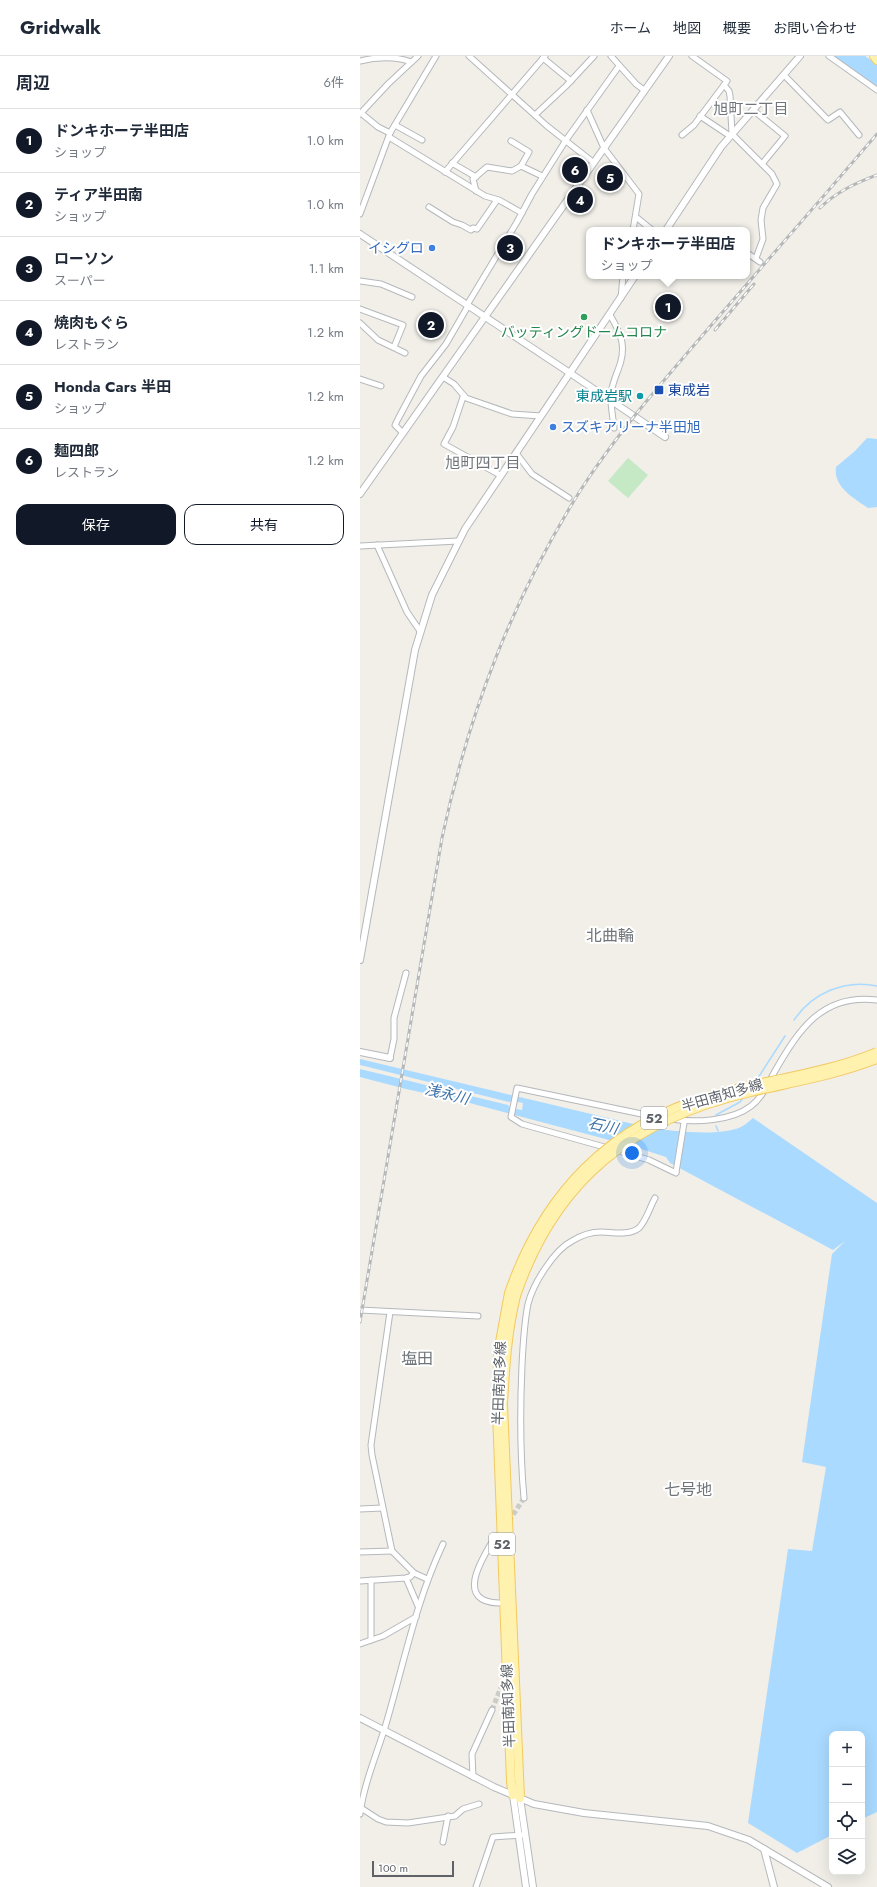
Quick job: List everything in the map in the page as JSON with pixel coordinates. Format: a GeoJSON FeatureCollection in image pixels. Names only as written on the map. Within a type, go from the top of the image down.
{"type":"FeatureCollection","features":[{"type":"Feature","properties":{"kind":"main road"},"geometry":{"type":"LineString","coordinates":[[874,56],[877,60]]}},
{"type":"Feature","properties":{"kind":"main road","name":"半田南知多線"},"geometry":{"type":"LineString","coordinates":[[517,1797],[503,1404],[509,1326],[518,1268],[534,1235],[554,1203],[575,1179],[595,1159],[623,1136],[647,1121],[681,1106],[712,1095],[832,1067],[877,1052]]}},
{"type":"Feature","properties":{"kind":"main road","name":"半田南知多線"},"geometry":{"type":"LineString","coordinates":[[513,1294],[537,1243],[552,1218],[576,1187],[628,1141],[655,1125],[699,1106],[750,1092],[815,1078],[859,1066],[877,1059]]}},
{"type":"Feature","properties":{"kind":"street"},"geometry":{"type":"LineString","coordinates":[[360,61],[376,56],[404,58],[411,62]]}},
{"type":"Feature","properties":{"kind":"street"},"geometry":{"type":"LineString","coordinates":[[418,56],[360,113],[378,127],[445,172],[485,196],[497,200],[522,213]]}},
{"type":"Feature","properties":{"kind":"street"},"geometry":{"type":"LineString","coordinates":[[360,214],[390,135],[436,56]]}},
{"type":"Feature","properties":{"kind":"street"},"geometry":{"type":"LineString","coordinates":[[469,56],[535,115],[594,162]]}},
{"type":"Feature","properties":{"kind":"street"},"geometry":{"type":"LineString","coordinates":[[535,115],[571,82],[594,56]]}},
{"type":"Feature","properties":{"kind":"street"},"geometry":{"type":"LineString","coordinates":[[611,56],[636,84],[644,90]]}},
{"type":"Feature","properties":{"kind":"street"},"geometry":{"type":"LineString","coordinates":[[360,494],[669,56]]}},
{"type":"Feature","properties":{"kind":"street"},"geometry":{"type":"LineString","coordinates":[[682,135],[700,116],[727,81],[692,56]]}},
{"type":"Feature","properties":{"kind":"street"},"geometry":{"type":"LineString","coordinates":[[668,227],[731,135],[800,56]]}},
{"type":"Feature","properties":{"kind":"street"},"geometry":{"type":"LineString","coordinates":[[829,56],[877,90]]}},
{"type":"Feature","properties":{"kind":"street"},"geometry":{"type":"LineString","coordinates":[[445,172],[544,57],[571,82]]}},
{"type":"Feature","properties":{"kind":"street"},"geometry":{"type":"LineString","coordinates":[[403,433],[395,426],[421,376],[446,344],[542,176],[619,66]]}},
{"type":"Feature","properties":{"kind":"street"},"geometry":{"type":"LineString","coordinates":[[784,75],[825,118],[828,120],[840,112],[860,135]]}},
{"type":"Feature","properties":{"kind":"street"},"geometry":{"type":"LineString","coordinates":[[724,85],[729,91],[730,96],[731,135]]}},
{"type":"Feature","properties":{"kind":"street"},"geometry":{"type":"LineString","coordinates":[[587,110],[604,148],[639,194],[634,227]]}},
{"type":"Feature","properties":{"kind":"street"},"geometry":{"type":"LineString","coordinates":[[753,110],[785,136],[762,164]]}},
{"type":"Feature","properties":{"kind":"street"},"geometry":{"type":"LineString","coordinates":[[700,116],[731,135],[772,174],[777,184],[763,208],[761,220],[763,239],[758,260],[750,255]]}},
{"type":"Feature","properties":{"kind":"street"},"geometry":{"type":"LineString","coordinates":[[395,125],[422,140]]}},
{"type":"Feature","properties":{"kind":"street"},"geometry":{"type":"LineString","coordinates":[[452,163],[476,176],[480,176],[487,167],[512,171],[521,166],[529,152],[511,141]]}},
{"type":"Feature","properties":{"kind":"street"},"geometry":{"type":"LineString","coordinates":[[521,166],[542,176]]}},
{"type":"Feature","properties":{"kind":"street"},"geometry":{"type":"LineString","coordinates":[[476,176],[474,179],[476,191]]}},
{"type":"Feature","properties":{"kind":"street"},"geometry":{"type":"LineString","coordinates":[[428,207],[453,222],[471,230],[473,228],[476,229],[497,200]]}},
{"type":"Feature","properties":{"kind":"street"},"geometry":{"type":"LineString","coordinates":[[636,217],[648,227]]}},
{"type":"Feature","properties":{"kind":"street"},"geometry":{"type":"LineString","coordinates":[[360,234],[467,306],[570,372],[665,437]]}},
{"type":"Feature","properties":{"kind":"street"},"geometry":{"type":"LineString","coordinates":[[620,299],[623,279]]}},
{"type":"Feature","properties":{"kind":"street"},"geometry":{"type":"LineString","coordinates":[[360,960],[414,650],[436,585],[458,541],[500,475],[633,279]]}},
{"type":"Feature","properties":{"kind":"street"},"geometry":{"type":"LineString","coordinates":[[360,281],[381,284],[412,297]]}},
{"type":"Feature","properties":{"kind":"street"},"geometry":{"type":"LineString","coordinates":[[360,309],[403,325],[394,347]]}},
{"type":"Feature","properties":{"kind":"street"},"geometry":{"type":"LineString","coordinates":[[610,315],[624,346],[611,395],[614,428]]}},
{"type":"Feature","properties":{"kind":"street"},"geometry":{"type":"LineString","coordinates":[[360,323],[378,340],[405,353]]}},
{"type":"Feature","properties":{"kind":"street"},"geometry":{"type":"LineString","coordinates":[[443,377],[454,384],[463,397],[482,405],[512,414],[541,416]]}},
{"type":"Feature","properties":{"kind":"street"},"geometry":{"type":"LineString","coordinates":[[360,379],[381,386]]}},
{"type":"Feature","properties":{"kind":"street"},"geometry":{"type":"LineString","coordinates":[[463,397],[453,427],[444,444],[500,475]]}},
{"type":"Feature","properties":{"kind":"street"},"geometry":{"type":"LineString","coordinates":[[516,453],[532,474],[569,498]]}},
{"type":"Feature","properties":{"kind":"street"},"geometry":{"type":"LineString","coordinates":[[360,546],[458,541]]}},
{"type":"Feature","properties":{"kind":"street"},"geometry":{"type":"LineString","coordinates":[[377,545],[407,612],[420,631]]}},
{"type":"Feature","properties":{"kind":"street"},"geometry":{"type":"LineString","coordinates":[[360,1052],[390,1058],[394,1039],[394,1018],[406,973]]}},
{"type":"Feature","properties":{"kind":"street"},"geometry":{"type":"LineString","coordinates":[[684,1123],[676,1173],[649,1160],[522,1124],[511,1117],[517,1088],[651,1116],[696,1122],[721,1118],[752,1106],[763,1093],[787,1050],[818,1013],[836,1003],[850,999],[877,1000]]}},
{"type":"Feature","properties":{"kind":"street"},"geometry":{"type":"LineString","coordinates":[[524,1498],[521,1473],[521,1388],[527,1312],[531,1296],[547,1266],[558,1252],[570,1241],[582,1236],[599,1232],[632,1232],[643,1222],[655,1198]]}},
{"type":"Feature","properties":{"kind":"street"},"geometry":{"type":"LineString","coordinates":[[360,1310],[478,1316]]}},
{"type":"Feature","properties":{"kind":"street"},"geometry":{"type":"LineString","coordinates":[[390,1312],[371,1445],[382,1508],[392,1551],[414,1573],[427,1579]]}},
{"type":"Feature","properties":{"kind":"street"},"geometry":{"type":"LineString","coordinates":[[360,1509],[382,1508]]}},
{"type":"Feature","properties":{"kind":"street"},"geometry":{"type":"LineString","coordinates":[[492,1542],[478,1568],[476,1589],[477,1595],[483,1601],[499,1603]]}},
{"type":"Feature","properties":{"kind":"street"},"geometry":{"type":"LineString","coordinates":[[360,1814],[418,1606],[427,1579],[443,1544]]}},
{"type":"Feature","properties":{"kind":"street"},"geometry":{"type":"LineString","coordinates":[[360,1552],[392,1551]]}},
{"type":"Feature","properties":{"kind":"street"},"geometry":{"type":"LineString","coordinates":[[360,1581],[406,1578],[410,1577],[414,1573]]}},
{"type":"Feature","properties":{"kind":"street"},"geometry":{"type":"LineString","coordinates":[[406,1578],[418,1606]]}},
{"type":"Feature","properties":{"kind":"street"},"geometry":{"type":"LineString","coordinates":[[371,1580],[371,1640]]}},
{"type":"Feature","properties":{"kind":"street"},"geometry":{"type":"LineString","coordinates":[[360,1644],[383,1636],[416,1617]]}},
{"type":"Feature","properties":{"kind":"street"},"geometry":{"type":"LineString","coordinates":[[473,1777],[472,1754],[492,1710]]}},
{"type":"Feature","properties":{"kind":"street"},"geometry":{"type":"LineString","coordinates":[[360,1718],[473,1777],[517,1797],[545,1807],[584,1813],[708,1826],[739,1836],[828,1887]]}},
{"type":"Feature","properties":{"kind":"street"},"geometry":{"type":"LineString","coordinates":[[517,1797],[525,1835],[533,1887]]}},
{"type":"Feature","properties":{"kind":"street"},"geometry":{"type":"LineString","coordinates":[[517,1797],[517,1835],[526,1887]]}},
{"type":"Feature","properties":{"kind":"street"},"geometry":{"type":"LineString","coordinates":[[361,1806],[378,1819],[395,1823],[420,1822],[455,1816],[463,1809],[479,1804]]}},
{"type":"Feature","properties":{"kind":"street"},"geometry":{"type":"LineString","coordinates":[[443,1842],[448,1816]]}},
{"type":"Feature","properties":{"kind":"street"},"geometry":{"type":"LineString","coordinates":[[476,1887],[493,1837],[525,1835]]}},
{"type":"Feature","properties":{"kind":"street"},"geometry":{"type":"LineString","coordinates":[[764,1849],[774,1887]]}},
{"type":"Feature","properties":{"kind":"green space"},"geometry":{"type":"Polygon","coordinates":[[[628,458],[648,475],[628,498],[608,481],[628,458]]]}},
{"type":"Feature","properties":{"kind":"water"},"geometry":{"type":"Polygon","coordinates":[[[834,56],[865,56],[877,64],[877,86],[834,56]]]}},
{"type":"Feature","properties":{"kind":"water"},"geometry":{"type":"Polygon","coordinates":[[[867,438],[877,439],[877,507],[868,508],[851,496],[841,486],[836,474],[836,467],[855,451],[867,438]]]}},
{"type":"Feature","properties":{"kind":"water"},"geometry":{"type":"Polygon","coordinates":[[[360,1059],[656,1129],[694,1132],[720,1132],[741,1127],[753,1118],[877,1203],[877,1812],[865,1818],[865,1731],[829,1731],[829,1837],[797,1853],[748,1823],[788,1549],[812,1551],[826,1467],[802,1462],[832,1254],[845,1241],[833,1250],[670,1163],[666,1157],[632,1146],[466,1102],[360,1077],[360,1069],[508,1105],[510,1108],[522,1110],[523,1103],[512,1101],[509,1102],[360,1065],[360,1059]]]}},
{"type":"Feature","properties":{"kind":"waterway"},"geometry":{"type":"LineString","coordinates":[[794,1020],[801,1010],[810,1002],[830,990],[853,985],[865,984],[877,986]]}},
{"type":"Feature","properties":{"kind":"waterway"},"geometry":{"type":"LineString","coordinates":[[756,1081],[785,1036]]}},
{"type":"Feature","properties":{"kind":"waterway"},"geometry":{"type":"LineString","coordinates":[[716,1115],[740,1102],[743,1098]]}},
{"type":"Feature","properties":{"kind":"waterway"},"geometry":{"type":"LineString","coordinates":[[716,1126],[718,1131]]}},
{"type":"Feature","properties":{"kind":"tunnel"},"geometry":{"type":"LineString","coordinates":[[509,1521],[524,1498]]}},
{"type":"Feature","properties":{"kind":"tunnel"},"geometry":{"type":"LineString","coordinates":[[492,1542],[501,1530]]}},
{"type":"Feature","properties":{"kind":"tunnel"},"geometry":{"type":"LineString","coordinates":[[492,1710],[505,1677]]}},
{"type":"Feature","properties":{"kind":"railway"},"geometry":{"type":"LineString","coordinates":[[360,1322],[442,838],[465,746],[496,658],[514,615],[534,573],[580,491],[627,425],[877,134]]}},
{"type":"Feature","properties":{"kind":"railway"},"geometry":{"type":"LineString","coordinates":[[820,208],[826,202],[847,188],[877,175]]}},
{"type":"Feature","properties":{"kind":"railway"},"geometry":{"type":"LineString","coordinates":[[715,330],[754,284]]}},
{"type":"Feature","properties":{"kind":"place","name":"麺四郎"},"geometry":{"type":"Point","coordinates":[575,170]}},
{"type":"Feature","properties":{"kind":"place","name":"Honda Cars 半田"},"geometry":{"type":"Point","coordinates":[610,178]}},
{"type":"Feature","properties":{"kind":"place","name":"焼肉もぐら"},"geometry":{"type":"Point","coordinates":[580,200]}},
{"type":"Feature","properties":{"kind":"place","name":"イシグロ"},"geometry":{"type":"Point","coordinates":[432,248]}},
{"type":"Feature","properties":{"kind":"place","name":"ローソン"},"geometry":{"type":"Point","coordinates":[510,248]}},
{"type":"Feature","properties":{"kind":"place","name":"ドンキホーテ半田店"},"geometry":{"type":"Point","coordinates":[668,307]}},
{"type":"Feature","properties":{"kind":"place","name":"バッティングドームコロナ"},"geometry":{"type":"Point","coordinates":[584,317]}},
{"type":"Feature","properties":{"kind":"place","name":"ティア半田南"},"geometry":{"type":"Point","coordinates":[431,325]}},
{"type":"Feature","properties":{"kind":"place","name":"東成岩"},"geometry":{"type":"Point","coordinates":[659,390]}},
{"type":"Feature","properties":{"kind":"place","name":"東成岩駅"},"geometry":{"type":"Point","coordinates":[640,396]}},
{"type":"Feature","properties":{"kind":"place","name":"スズキアリーナ半田旭"},"geometry":{"type":"Point","coordinates":[553,427]}},
{"type":"Feature","properties":{"kind":"district","name":"旭町二丁目"},"geometry":{"type":"Point","coordinates":[751,109]}},
{"type":"Feature","properties":{"kind":"district","name":"旭町四丁目"},"geometry":{"type":"Point","coordinates":[483,463]}},
{"type":"Feature","properties":{"kind":"district","name":"北曲輪"},"geometry":{"type":"Point","coordinates":[610,935]}},
{"type":"Feature","properties":{"kind":"district","name":"塩田"},"geometry":{"type":"Point","coordinates":[417,1358]}},
{"type":"Feature","properties":{"kind":"district","name":"七号地"},"geometry":{"type":"Point","coordinates":[688,1489]}},
{"type":"Feature","properties":{"kind":"water label","name":"浅永川"},"geometry":{"type":"Point","coordinates":[447,1094]}},
{"type":"Feature","properties":{"kind":"water label","name":"石川"},"geometry":{"type":"Point","coordinates":[603,1126]}}]}
